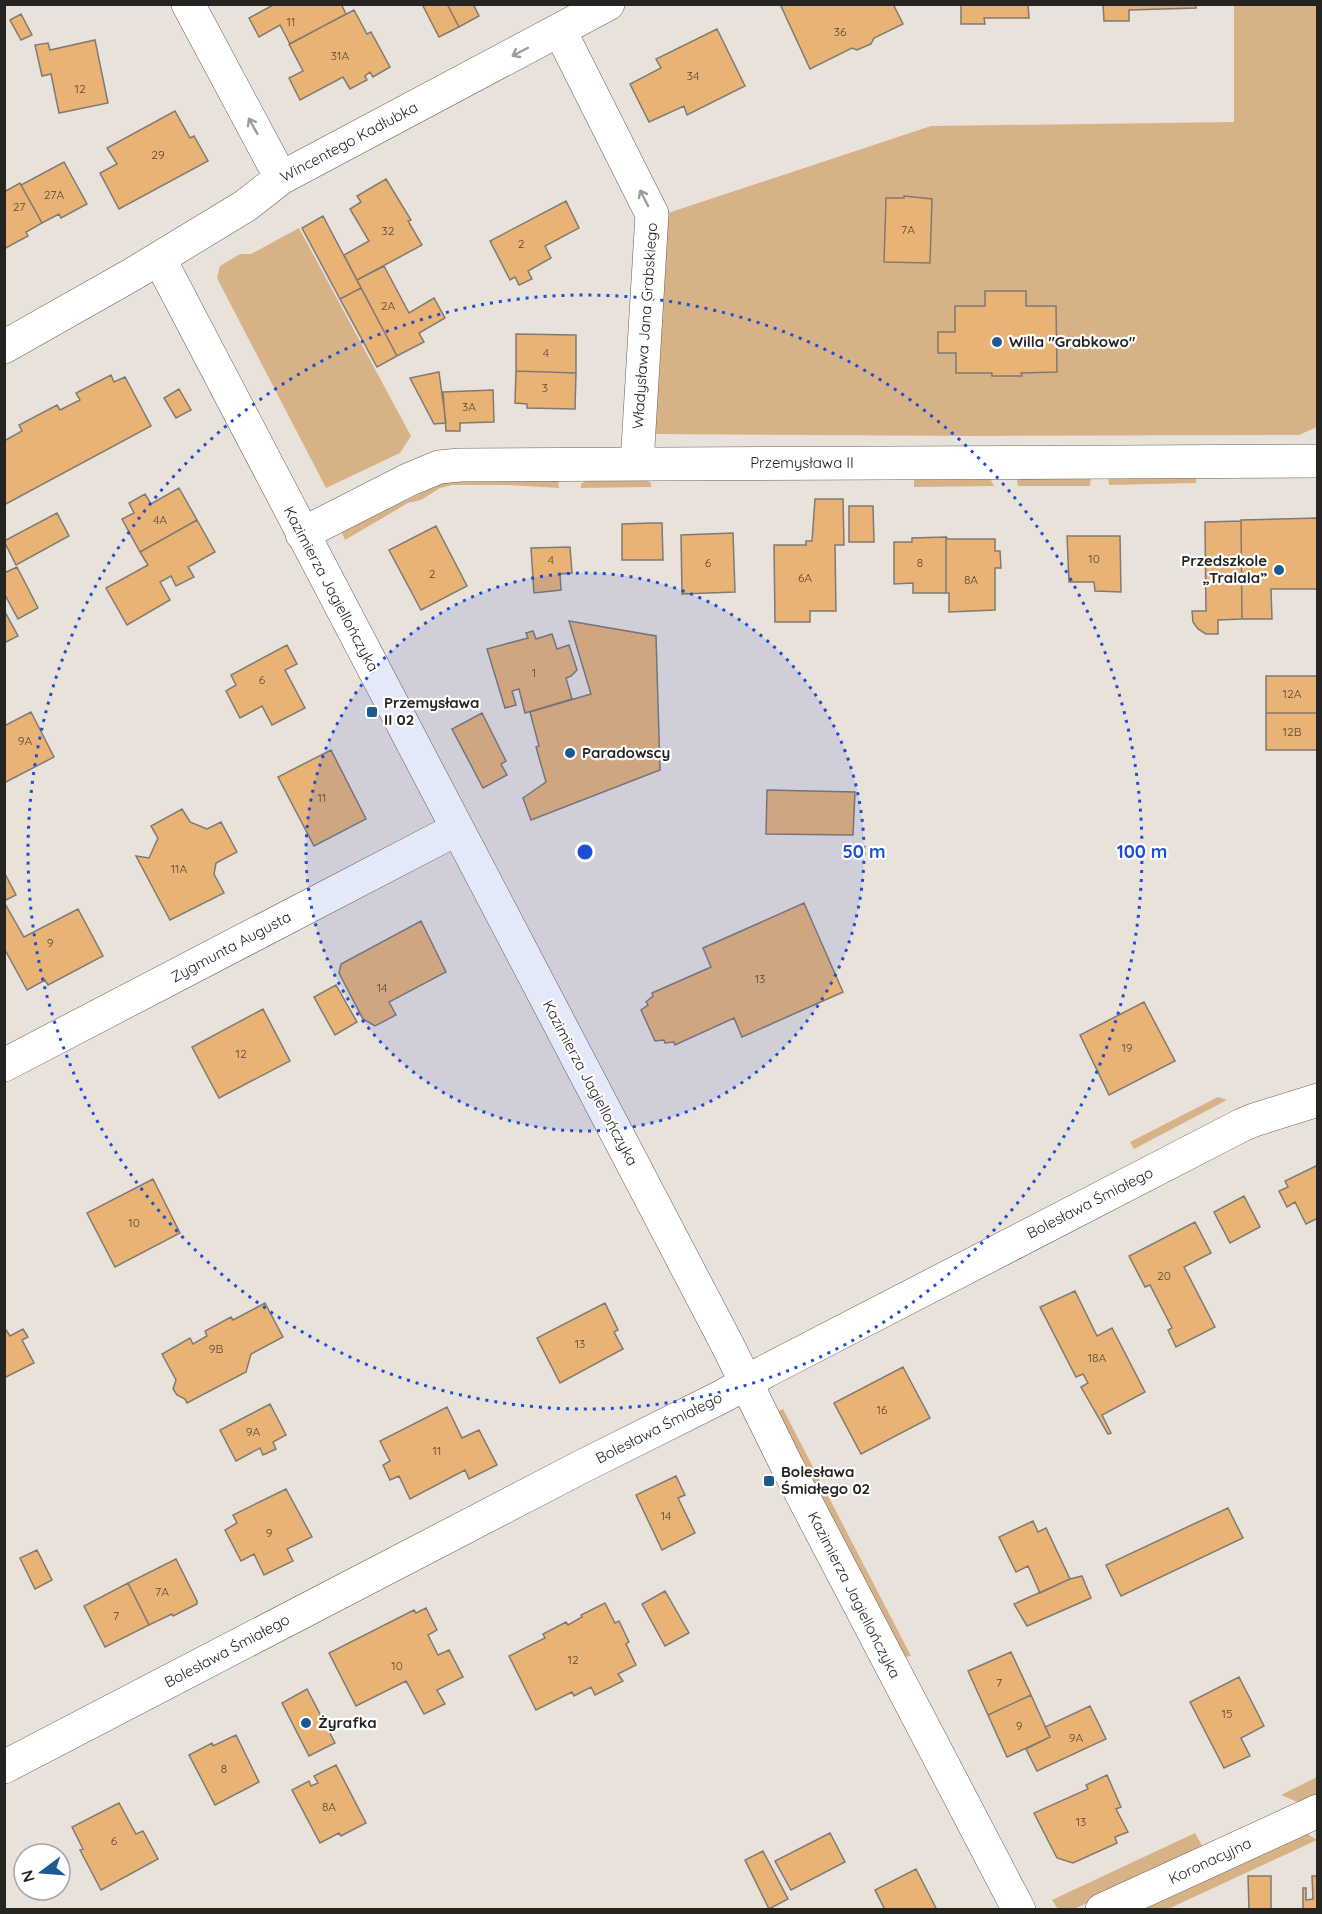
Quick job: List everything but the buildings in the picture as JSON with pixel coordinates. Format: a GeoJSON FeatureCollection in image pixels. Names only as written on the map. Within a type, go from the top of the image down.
{"type":"FeatureCollection","features":[{"type":"Feature","properties":{"kind":"street"},"geometry":{"type":"LineString","coordinates":[[188,4],[281,178]]}},
{"type":"Feature","properties":{"kind":"street","name":"Wincentego Kadłubka"},"geometry":{"type":"LineString","coordinates":[[4,347],[110,289],[245,206],[281,178],[608,4]]}},
{"type":"Feature","properties":{"kind":"street","name":"Władysława Jana Grabskiego"},"geometry":{"type":"LineString","coordinates":[[560,31],[652,214],[637,464]]}},
{"type":"Feature","properties":{"kind":"street","name":"Kazimierza Jagiellończyka"},"geometry":{"type":"LineString","coordinates":[[159,258],[1019,1910]]}},
{"type":"Feature","properties":{"kind":"street","name":"Przemysława II"},"geometry":{"type":"LineString","coordinates":[[302,534],[439,467],[460,465],[1317,461]]}},
{"type":"Feature","properties":{"kind":"street","name":"Zygmunta Augusta"},"geometry":{"type":"LineString","coordinates":[[4,1065],[457,829]]}},
{"type":"Feature","properties":{"kind":"street","name":"Bolesława Śmiałego"},"geometry":{"type":"LineString","coordinates":[[4,1767],[1242,1125],[1317,1100]]}},
{"type":"Feature","properties":{"kind":"street","name":"Koronacyjna"},"geometry":{"type":"LineString","coordinates":[[1102,1910],[1317,1811]]}},
{"type":"Feature","properties":{"kind":"shaded area"},"geometry":{"type":"Polygon","coordinates":[[[1234,5],[1317,5],[1317,427],[1299,435],[653,434],[668,213],[931,126],[1234,122],[1234,5]]]}},
{"type":"Feature","properties":{"kind":"shaded area"},"geometry":{"type":"Polygon","coordinates":[[[299,228],[411,436],[400,453],[326,488],[217,278],[220,266],[240,254],[251,254],[299,228]]]}},
{"type":"Feature","properties":{"kind":"shaded area"},"geometry":{"type":"Polygon","coordinates":[[[1108,475],[1196,476],[1196,483],[1109,485],[1108,475]]]}},
{"type":"Feature","properties":{"kind":"shaded area"},"geometry":{"type":"Polygon","coordinates":[[[1022,476],[1091,477],[1090,486],[1018,486],[1017,480],[1022,476]]]}},
{"type":"Feature","properties":{"kind":"shaded area"},"geometry":{"type":"Polygon","coordinates":[[[990,478],[994,486],[914,487],[914,479],[990,478]]]}},
{"type":"Feature","properties":{"kind":"shaded area"},"geometry":{"type":"Polygon","coordinates":[[[558,479],[559,488],[452,485],[440,488],[421,500],[408,503],[345,540],[341,531],[445,482],[558,479]]]}},
{"type":"Feature","properties":{"kind":"shaded area"},"geometry":{"type":"Polygon","coordinates":[[[587,480],[646,480],[651,483],[651,487],[581,488],[581,484],[587,480]]]}},
{"type":"Feature","properties":{"kind":"shaded area"},"geometry":{"type":"Polygon","coordinates":[[[1218,1097],[1227,1100],[1134,1149],[1130,1142],[1218,1097]]]}},
{"type":"Feature","properties":{"kind":"shaded area"},"geometry":{"type":"Polygon","coordinates":[[[783,1409],[911,1656],[904,1657],[777,1412],[783,1409]]]}},
{"type":"Feature","properties":{"kind":"shaded area"},"geometry":{"type":"Polygon","coordinates":[[[1317,1777],[1317,1796],[1302,1804],[1281,1795],[1317,1777]]]}},
{"type":"Feature","properties":{"kind":"shaded area"},"geometry":{"type":"Polygon","coordinates":[[[1195,1833],[1204,1849],[1074,1909],[1058,1909],[1052,1900],[1195,1833]]]}},
{"type":"Feature","properties":{"kind":"shaded area"},"geometry":{"type":"Polygon","coordinates":[[[1306,1833],[1317,1840],[1168,1909],[1143,1910],[1306,1833]]]}},
{"type":"Feature","properties":{"kind":"place","name":"Willa \"Grabkowo\""},"geometry":{"type":"Point","coordinates":[997,342]}},
{"type":"Feature","properties":{"kind":"place","name":"Przedszkole „Tralala”"},"geometry":{"type":"Point","coordinates":[1279,570]}},
{"type":"Feature","properties":{"kind":"place","name":"Przemysława II 02"},"geometry":{"type":"Point","coordinates":[372,712]}},
{"type":"Feature","properties":{"kind":"place","name":"Paradowscy"},"geometry":{"type":"Point","coordinates":[570,753]}},
{"type":"Feature","properties":{"kind":"place","name":"Bolesława Śmiałego 02"},"geometry":{"type":"Point","coordinates":[769,1481]}},
{"type":"Feature","properties":{"kind":"place","name":"Żyrafka"},"geometry":{"type":"Point","coordinates":[306,1723]}}]}
